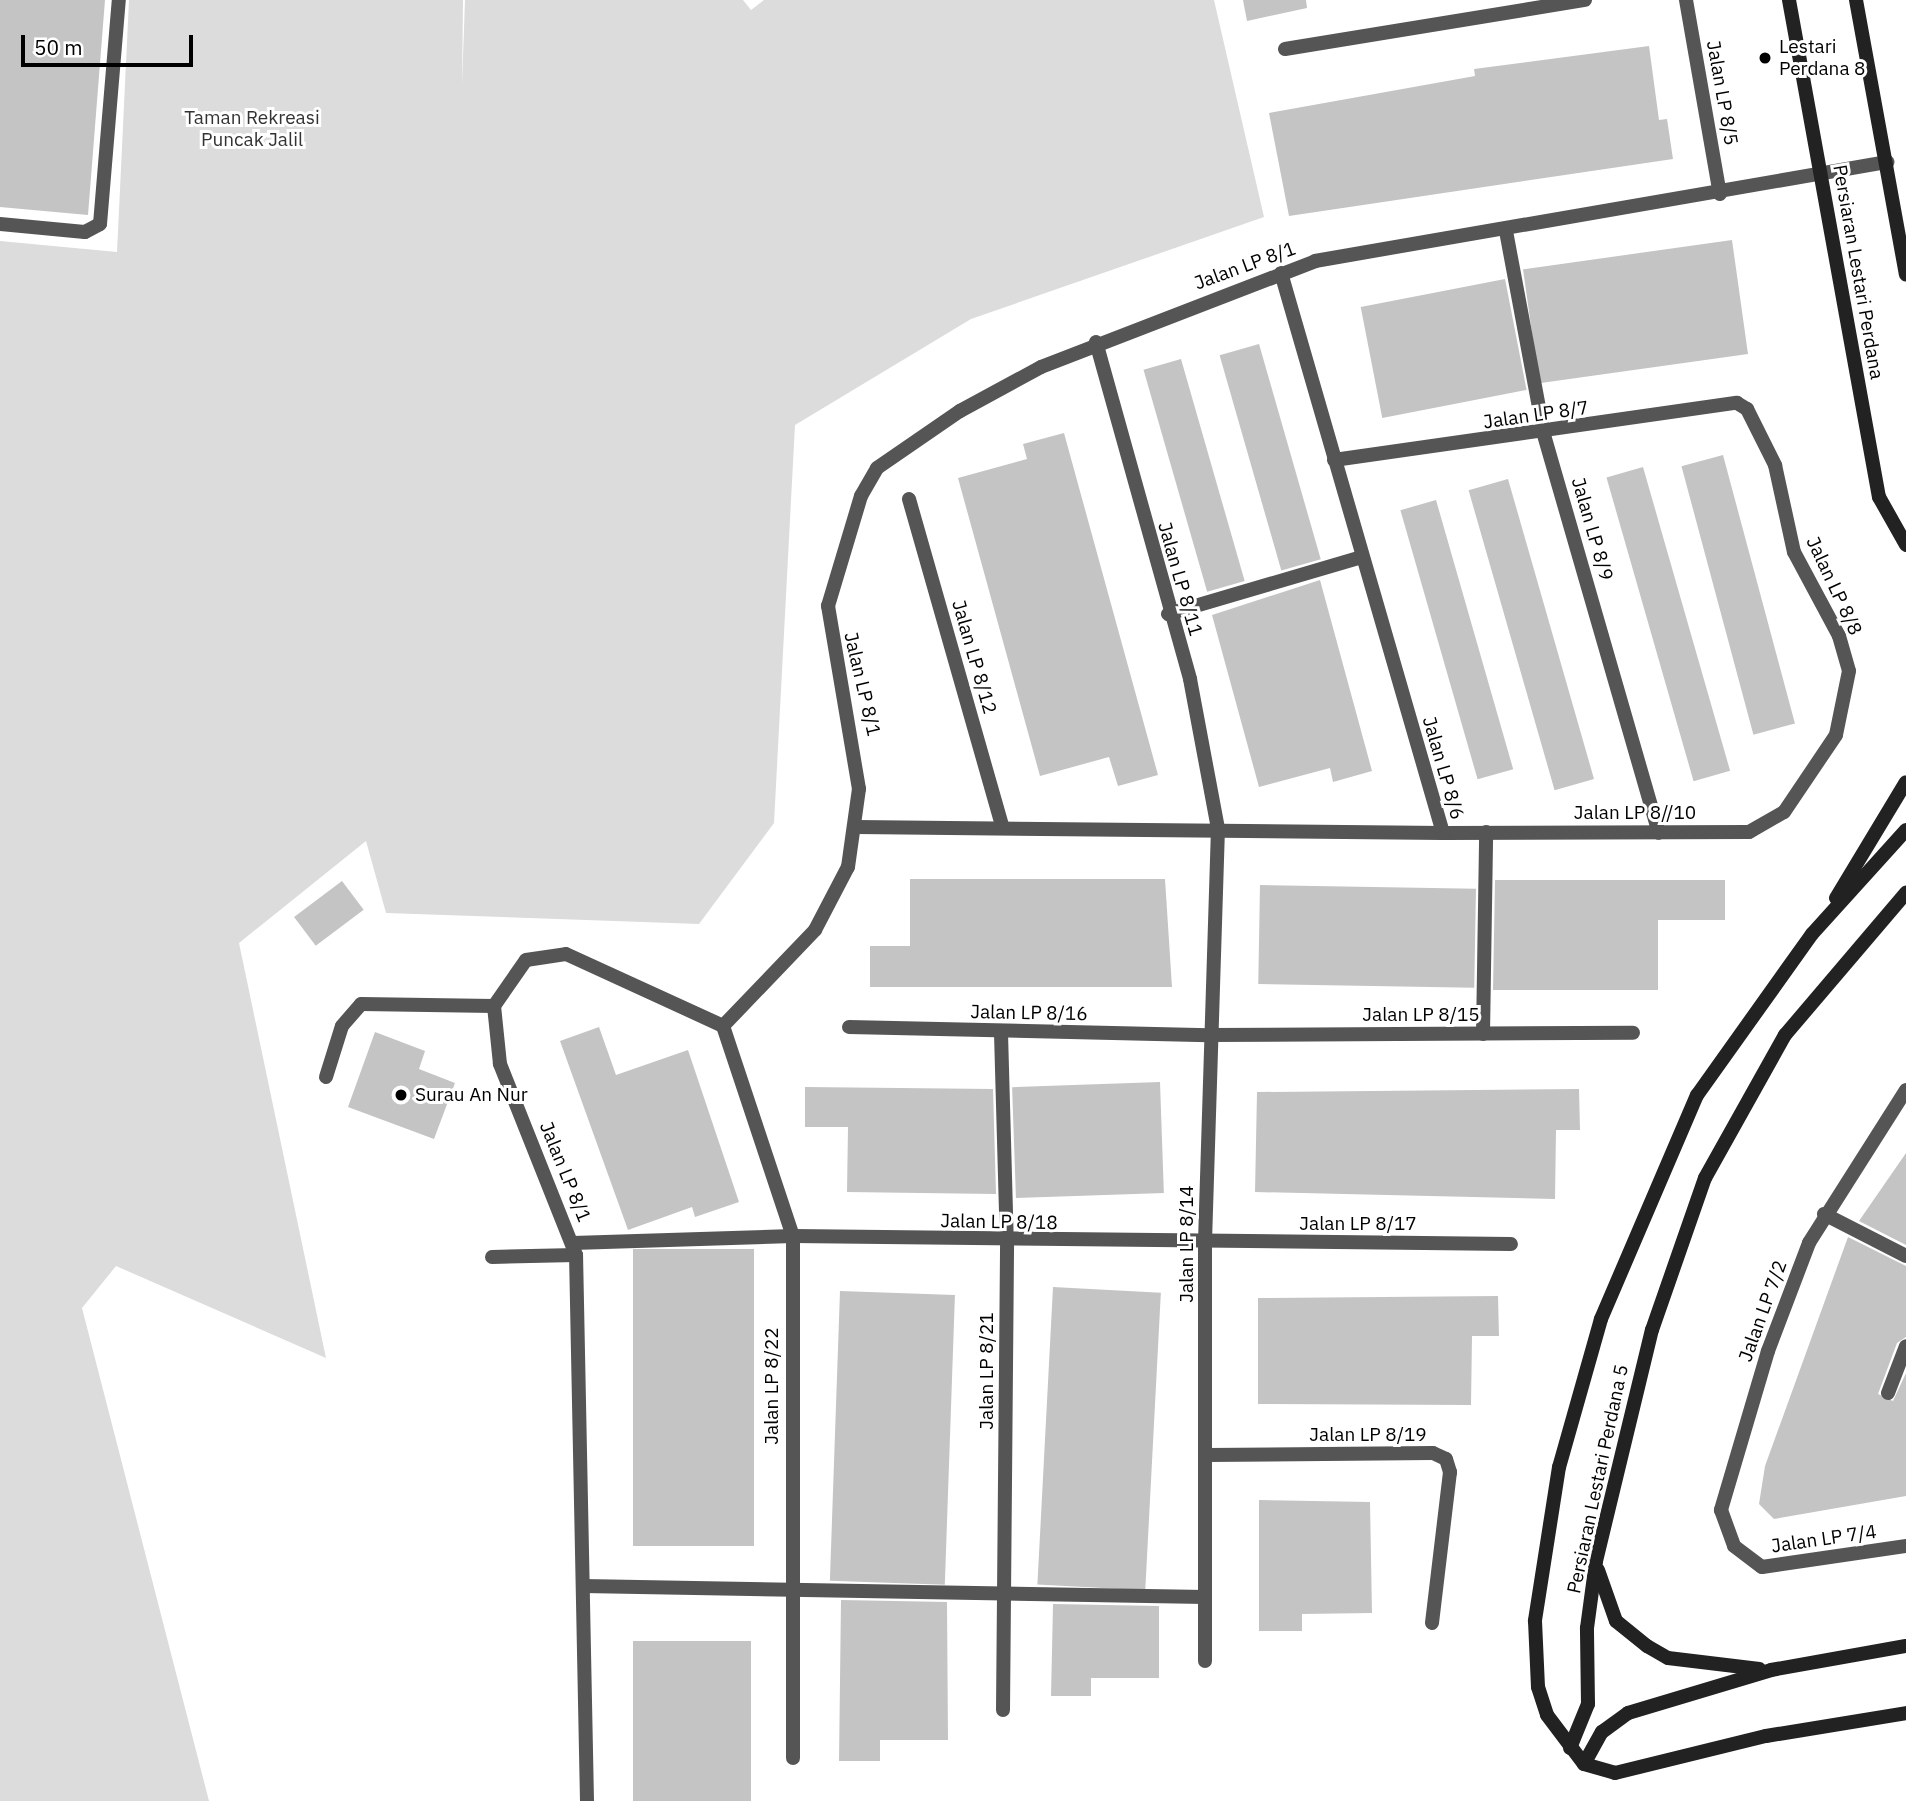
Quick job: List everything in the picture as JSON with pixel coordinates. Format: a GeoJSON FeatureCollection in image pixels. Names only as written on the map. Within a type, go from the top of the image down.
{"type":"FeatureCollection","features":[{"type":"Feature","properties":{"kind":"street"},"geometry":{"type":"LineString","coordinates":[[0,225],[85,232],[100,225],[119,0]]}},
{"type":"Feature","properties":{"kind":"street"},"geometry":{"type":"LineString","coordinates":[[1285,49],[1585,0]]}},
{"type":"Feature","properties":{"kind":"street","name":"Jalan LP 8/5"},"geometry":{"type":"LineString","coordinates":[[1686,0],[1720,194]]}},
{"type":"Feature","properties":{"kind":"street","name":"Persiaran Lestari Perdana"},"geometry":{"type":"LineString","coordinates":[[1789,0],[1879,497],[1906,545]]}},
{"type":"Feature","properties":{"kind":"street"},"geometry":{"type":"LineString","coordinates":[[1856,0],[1906,274]]}},
{"type":"Feature","properties":{"kind":"street","name":"Jalan LP 8/1"},"geometry":{"type":"LineString","coordinates":[[723,1026],[815,930],[848,867],[857,827],[857,749],[829,642],[828,606],[861,496],[877,468],[928,432],[1096,342],[1315,261],[1720,194],[1887,162]]}},
{"type":"Feature","properties":{"kind":"street","name":"Jalan LP 8/9"},"geometry":{"type":"LineString","coordinates":[[1506,231],[1544,435],[1659,833]]}},
{"type":"Feature","properties":{"kind":"street","name":"Jalan LP 8/6"},"geometry":{"type":"LineString","coordinates":[[857,827],[1002,825],[1443,833],[1281,272]]}},
{"type":"Feature","properties":{"kind":"street","name":"Jalan LP 8/11"},"geometry":{"type":"LineString","coordinates":[[1096,342],[1168,614],[1190,679],[1218,828]]}},
{"type":"Feature","properties":{"kind":"street","name":"Jalan LP 8/7"},"geometry":{"type":"LineString","coordinates":[[1334,460],[1544,435],[1743,405]]}},
{"type":"Feature","properties":{"kind":"street","name":"Jalan LP 8/8"},"geometry":{"type":"LineString","coordinates":[[1743,405],[1775,465],[1794,552],[1839,636],[1849,671],[1836,735],[1807,782]]}},
{"type":"Feature","properties":{"kind":"street","name":"Jalan LP 8/12"},"geometry":{"type":"LineString","coordinates":[[909,499],[1002,825]]}},
{"type":"Feature","properties":{"kind":"street"},"geometry":{"type":"LineString","coordinates":[[1168,614],[1362,557]]}},
{"type":"Feature","properties":{"kind":"street","name":"Jalan LP 8//10"},"geometry":{"type":"LineString","coordinates":[[1443,833],[1749,832],[1784,812],[1807,782]]}},
{"type":"Feature","properties":{"kind":"street"},"geometry":{"type":"LineString","coordinates":[[1812,934],[1906,782]]}},
{"type":"Feature","properties":{"kind":"street","name":"Jalan LP 8/14"},"geometry":{"type":"LineString","coordinates":[[1205,1661],[1205,1243],[1209,1035],[1218,828]]}},
{"type":"Feature","properties":{"kind":"street","name":"Persiaran Lestari Perdana 5"},"geometry":{"type":"LineString","coordinates":[[1570,1748],[1547,1715],[1538,1687],[1535,1621],[1559,1467],[1601,1319],[1697,1096],[1812,934],[1906,830]]}},
{"type":"Feature","properties":{"kind":"street"},"geometry":{"type":"LineString","coordinates":[[1483,1034],[1486,832]]}},
{"type":"Feature","properties":{"kind":"street","name":"Persiaran Lestari Perdana 5"},"geometry":{"type":"LineString","coordinates":[[1570,1748],[1588,1704],[1587,1628],[1596,1561],[1652,1330],[1705,1178],[1785,1035],[1906,894]]}},
{"type":"Feature","properties":{"kind":"street"},"geometry":{"type":"LineString","coordinates":[[326,1077],[342,1026],[361,1004],[494,1006],[526,960],[566,954],[723,1026]]}},
{"type":"Feature","properties":{"kind":"street","name":"Jalan LP 8/1"},"geometry":{"type":"LineString","coordinates":[[494,1006],[500,1064],[575,1249],[587,1801]]}},
{"type":"Feature","properties":{"kind":"street","name":"Jalan LP 8/22"},"geometry":{"type":"LineString","coordinates":[[723,1026],[793,1236],[797,1588],[793,1758]]}},
{"type":"Feature","properties":{"kind":"street","name":"Jalan LP 8/16"},"geometry":{"type":"LineString","coordinates":[[849,1027],[1209,1035]]}},
{"type":"Feature","properties":{"kind":"street","name":"Jalan LP 8/21"},"geometry":{"type":"LineString","coordinates":[[1001,1032],[1007,1242],[1003,1710]]}},
{"type":"Feature","properties":{"kind":"street","name":"Jalan LP 8/15"},"geometry":{"type":"LineString","coordinates":[[1209,1035],[1633,1033]]}},
{"type":"Feature","properties":{"kind":"street","name":"Jalan LP 7/2"},"geometry":{"type":"LineString","coordinates":[[1747,1561],[1725,1528],[1722,1492],[1768,1351],[1824,1214],[1906,1090]]}},
{"type":"Feature","properties":{"kind":"street"},"geometry":{"type":"LineString","coordinates":[[1824,1214],[1906,1256]]}},
{"type":"Feature","properties":{"kind":"street","name":"Jalan LP 8/18"},"geometry":{"type":"LineString","coordinates":[[492,1257],[575,1249],[793,1236],[1007,1242],[1205,1243]]}},
{"type":"Feature","properties":{"kind":"street","name":"Jalan LP 8/17"},"geometry":{"type":"LineString","coordinates":[[1205,1243],[1511,1244]]}},
{"type":"Feature","properties":{"kind":"street"},"geometry":{"type":"LineString","coordinates":[[1888,1393],[1906,1346]]}},
{"type":"Feature","properties":{"kind":"street","name":"Jalan LP 8/19"},"geometry":{"type":"LineString","coordinates":[[1207,1455],[1433,1453],[1446,1459],[1450,1472],[1432,1623]]}},
{"type":"Feature","properties":{"kind":"street","name":"Jalan LP 7/4"},"geometry":{"type":"LineString","coordinates":[[1747,1561],[1775,1568],[1906,1546]]}},
{"type":"Feature","properties":{"kind":"street"},"geometry":{"type":"LineString","coordinates":[[1596,1561],[1616,1621],[1647,1646],[1668,1658],[1712,1667],[1771,1670]]}},
{"type":"Feature","properties":{"kind":"street"},"geometry":{"type":"LineString","coordinates":[[583,1586],[1205,1597]]}},
{"type":"Feature","properties":{"kind":"street"},"geometry":{"type":"LineString","coordinates":[[1584,1764],[1602,1732],[1629,1713],[1771,1670],[1906,1646]]}},
{"type":"Feature","properties":{"kind":"street"},"geometry":{"type":"LineString","coordinates":[[1570,1748],[1584,1764],[1615,1773],[1639,1770],[1766,1736],[1906,1713]]}},
{"type":"Feature","properties":{"kind":"green space","name":"Taman Rekreasi Puncak Jalil"},"geometry":{"type":"Polygon","coordinates":[[[129,0],[463,0],[462,85],[465,0],[743,0],[751,10],[764,0],[1214,0],[1264,217],[971,319],[795,425],[774,823],[699,924],[386,913],[366,841],[239,943],[326,1358],[116,1266],[82,1308],[209,1801],[0,1801],[0,241],[117,252],[129,0]]]}},
{"type":"Feature","properties":{"kind":"building"},"geometry":{"type":"Polygon","coordinates":[[[0,0],[105,0],[88,215],[0,207],[0,0]]]}},
{"type":"Feature","properties":{"kind":"building"},"geometry":{"type":"Polygon","coordinates":[[[1243,0],[1306,0],[1307,8],[1247,21],[1243,0]]]}},
{"type":"Feature","properties":{"kind":"building"},"geometry":{"type":"Polygon","coordinates":[[[1649,46],[1659,120],[1667,119],[1673,159],[1289,216],[1269,113],[1475,76],[1474,69],[1649,46]]]}},
{"type":"Feature","properties":{"kind":"building"},"geometry":{"type":"Polygon","coordinates":[[[1732,240],[1748,354],[1539,383],[1523,269],[1732,240]]]}},
{"type":"Feature","properties":{"kind":"building"},"geometry":{"type":"Polygon","coordinates":[[[1505,279],[1527,390],[1382,418],[1361,307],[1505,279]]]}},
{"type":"Feature","properties":{"kind":"building"},"geometry":{"type":"Polygon","coordinates":[[[1259,344],[1321,559],[1281,571],[1220,355],[1259,344]]]}},
{"type":"Feature","properties":{"kind":"building"},"geometry":{"type":"Polygon","coordinates":[[[1181,359],[1245,581],[1207,592],[1144,370],[1181,359]]]}},
{"type":"Feature","properties":{"kind":"building"},"geometry":{"type":"Polygon","coordinates":[[[1064,433],[1158,775],[1118,786],[1109,757],[1040,776],[958,478],[1027,459],[1023,444],[1064,433]]]}},
{"type":"Feature","properties":{"kind":"building"},"geometry":{"type":"Polygon","coordinates":[[[1723,455],[1795,724],[1753,735],[1681,466],[1723,455]]]}},
{"type":"Feature","properties":{"kind":"building"},"geometry":{"type":"Polygon","coordinates":[[[1643,467],[1730,771],[1694,781],[1606,477],[1643,467]]]}},
{"type":"Feature","properties":{"kind":"building"},"geometry":{"type":"Polygon","coordinates":[[[1508,479],[1594,779],[1555,790],[1469,490],[1508,479]]]}},
{"type":"Feature","properties":{"kind":"building"},"geometry":{"type":"Polygon","coordinates":[[[1436,500],[1513,769],[1478,779],[1400,510],[1436,500]]]}},
{"type":"Feature","properties":{"kind":"building"},"geometry":{"type":"Polygon","coordinates":[[[1320,580],[1372,771],[1333,782],[1330,768],[1259,787],[1212,615],[1320,580]]]}},
{"type":"Feature","properties":{"kind":"building"},"geometry":{"type":"Polygon","coordinates":[[[910,879],[1165,879],[1172,987],[870,987],[870,946],[910,946],[910,879]]]}},
{"type":"Feature","properties":{"kind":"building"},"geometry":{"type":"Polygon","coordinates":[[[1495,880],[1725,880],[1725,920],[1658,920],[1658,990],[1493,990],[1495,880]]]}},
{"type":"Feature","properties":{"kind":"building"},"geometry":{"type":"Polygon","coordinates":[[[342,881],[364,910],[316,946],[294,917],[342,881]]]}},
{"type":"Feature","properties":{"kind":"building"},"geometry":{"type":"Polygon","coordinates":[[[1260,885],[1476,889],[1474,988],[1258,984],[1260,885]]]}},
{"type":"Feature","properties":{"kind":"building"},"geometry":{"type":"Polygon","coordinates":[[[599,1027],[616,1075],[688,1050],[739,1202],[695,1217],[692,1207],[628,1230],[560,1041],[599,1027]]]}},
{"type":"Feature","properties":{"kind":"building","name":"Surau An Nur"},"geometry":{"type":"Polygon","coordinates":[[[375,1032],[425,1051],[419,1069],[455,1083],[434,1139],[348,1107],[375,1032]]]}},
{"type":"Feature","properties":{"kind":"building"},"geometry":{"type":"Polygon","coordinates":[[[1160,1082],[1164,1193],[1016,1198],[1012,1087],[1160,1082]]]}},
{"type":"Feature","properties":{"kind":"building"},"geometry":{"type":"Polygon","coordinates":[[[805,1087],[993,1089],[996,1194],[847,1192],[848,1127],[805,1127],[805,1087]]]}},
{"type":"Feature","properties":{"kind":"building"},"geometry":{"type":"Polygon","coordinates":[[[1579,1089],[1580,1130],[1556,1130],[1555,1199],[1255,1192],[1257,1092],[1579,1089]]]}},
{"type":"Feature","properties":{"kind":"building"},"geometry":{"type":"Polygon","coordinates":[[[1906,1153],[1906,1245],[1859,1221],[1906,1153]]]}},
{"type":"Feature","properties":{"kind":"building"},"geometry":{"type":"Polygon","coordinates":[[[1848,1237],[1906,1266],[1906,1337],[1897,1343],[1878,1394],[1893,1401],[1906,1373],[1906,1496],[1774,1519],[1759,1504],[1765,1466],[1848,1237]]]}},
{"type":"Feature","properties":{"kind":"building"},"geometry":{"type":"Polygon","coordinates":[[[633,1249],[754,1249],[754,1546],[633,1546],[633,1249]]]}},
{"type":"Feature","properties":{"kind":"building"},"geometry":{"type":"Polygon","coordinates":[[[1053,1287],[1161,1293],[1145,1590],[1037,1585],[1053,1287]]]}},
{"type":"Feature","properties":{"kind":"building"},"geometry":{"type":"Polygon","coordinates":[[[840,1291],[955,1295],[945,1585],[830,1581],[840,1291]]]}},
{"type":"Feature","properties":{"kind":"building"},"geometry":{"type":"Polygon","coordinates":[[[1498,1296],[1499,1336],[1472,1336],[1471,1405],[1258,1404],[1258,1298],[1498,1296]]]}},
{"type":"Feature","properties":{"kind":"building"},"geometry":{"type":"Polygon","coordinates":[[[1259,1500],[1370,1502],[1372,1613],[1302,1614],[1302,1631],[1259,1631],[1259,1500]]]}},
{"type":"Feature","properties":{"kind":"building"},"geometry":{"type":"Polygon","coordinates":[[[841,1600],[947,1602],[948,1740],[880,1740],[880,1761],[839,1761],[841,1600]]]}},
{"type":"Feature","properties":{"kind":"building"},"geometry":{"type":"Polygon","coordinates":[[[1053,1604],[1159,1606],[1159,1678],[1091,1678],[1091,1696],[1051,1696],[1053,1604]]]}},
{"type":"Feature","properties":{"kind":"building"},"geometry":{"type":"Polygon","coordinates":[[[633,1641],[751,1641],[751,1801],[633,1801],[633,1641]]]}},
{"type":"Feature","properties":{"kind":"place","name":"Lestari Perdana 8"},"geometry":{"type":"Point","coordinates":[1765,58]}},
{"type":"Feature","properties":{"kind":"place","name":"Surau An Nur"},"geometry":{"type":"Point","coordinates":[401,1095]}}]}
